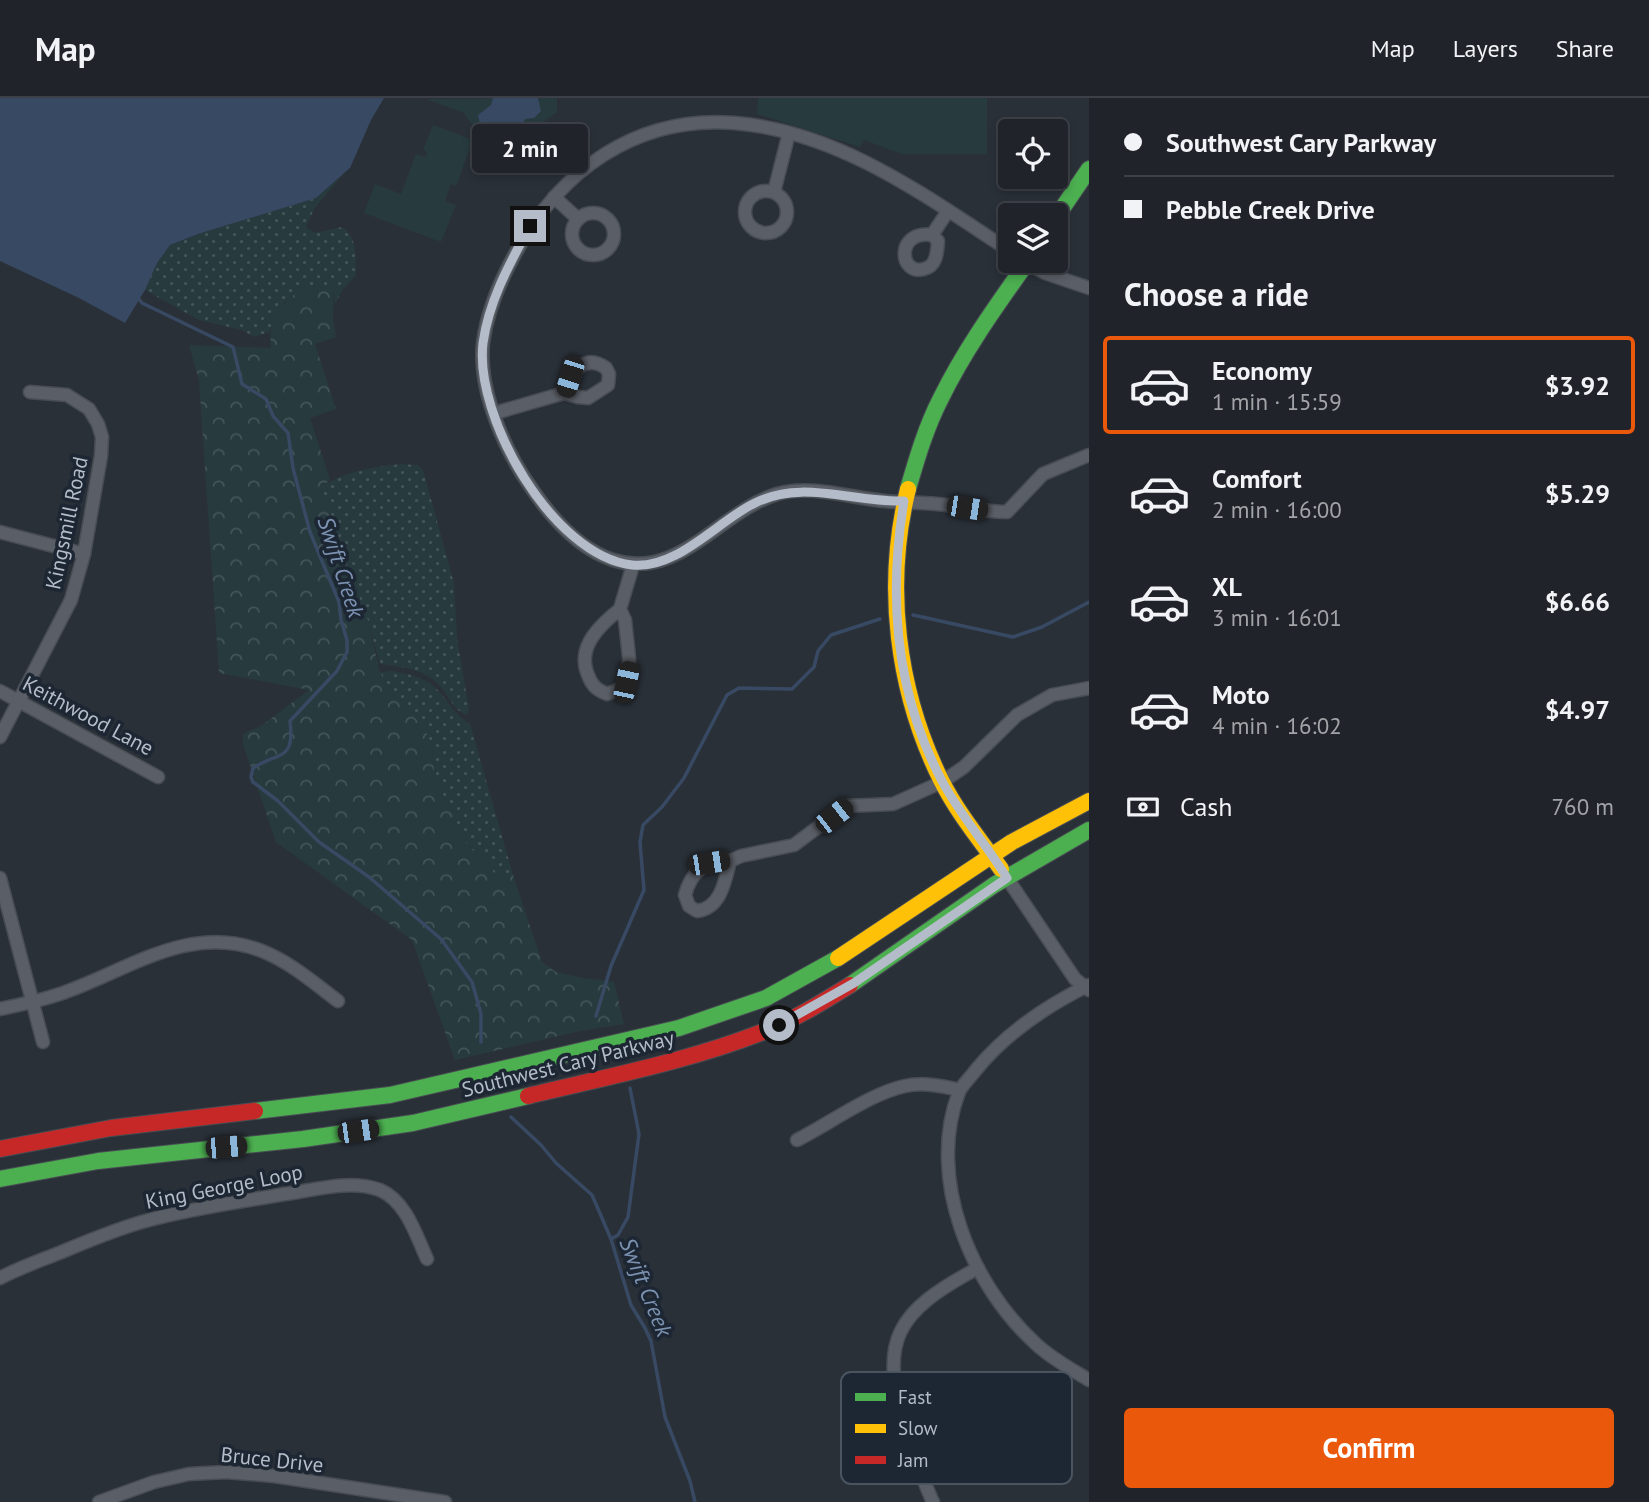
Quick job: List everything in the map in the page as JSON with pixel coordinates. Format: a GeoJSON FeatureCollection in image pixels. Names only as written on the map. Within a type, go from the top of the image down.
{"type":"FeatureCollection","features":[{"type":"Feature","properties":{"kind":"main road"},"geometry":{"type":"LineString","coordinates":[[1066,203],[1089,169]]}},
{"type":"Feature","properties":{"kind":"main road"},"geometry":{"type":"LineString","coordinates":[[1004,874],[942,782],[918,725],[900,656],[895,577],[904,501],[919,451],[939,400],[959,364],[1019,273]]}},
{"type":"Feature","properties":{"kind":"main road","name":"Southwest Cary Parkway"},"geometry":{"type":"LineString","coordinates":[[0,1149],[111,1128],[390,1095],[679,1028],[725,1014],[792,985],[991,856],[1089,801]]}},
{"type":"Feature","properties":{"kind":"main road","name":"Southwest Cary Parkway"},"geometry":{"type":"LineString","coordinates":[[0,1179],[98,1161],[303,1139],[413,1123],[690,1057],[761,1033],[797,1017],[854,983],[1004,874],[1089,830]]}},
{"type":"Feature","properties":{"kind":"street"},"geometry":{"type":"LineString","coordinates":[[998,243],[857,157],[789,133],[719,122],[661,129],[634,138],[606,153],[578,173],[554,197],[530,226],[501,282],[483,344],[486,383],[495,414],[514,461],[545,507],[573,536],[594,551],[609,559],[633,565],[654,564],[672,556],[754,503],[780,493],[809,491],[889,502],[904,501],[1007,512],[1043,474],[1089,455]]}},
{"type":"Feature","properties":{"kind":"street"},"geometry":{"type":"LineString","coordinates":[[774,192],[789,133]]}},
{"type":"Feature","properties":{"kind":"street"},"geometry":{"type":"LineString","coordinates":[[554,197],[579,219]]}},
{"type":"Feature","properties":{"kind":"street"},"geometry":{"type":"LineString","coordinates":[[932,235],[948,211]]}},
{"type":"Feature","properties":{"kind":"street"},"geometry":{"type":"LineString","coordinates":[[1045,273],[1089,288]]}},
{"type":"Feature","properties":{"kind":"street","name":"Kingsmill Road"},"geometry":{"type":"LineString","coordinates":[[0,737],[71,600],[84,554],[101,457],[102,437],[89,409],[67,395],[30,392]]}},
{"type":"Feature","properties":{"kind":"street"},"geometry":{"type":"LineString","coordinates":[[495,414],[565,393]]}},
{"type":"Feature","properties":{"kind":"street"},"geometry":{"type":"LineString","coordinates":[[0,532],[84,554]]}},
{"type":"Feature","properties":{"kind":"street"},"geometry":{"type":"LineString","coordinates":[[620,609],[628,636],[629,668],[623,688],[607,694],[598,691],[592,683],[585,665],[585,655],[592,637],[620,609],[633,565]]}},
{"type":"Feature","properties":{"kind":"street"},"geometry":{"type":"LineString","coordinates":[[730,861],[741,856],[794,845],[846,806],[893,804],[942,782],[964,767],[1017,715],[1052,695],[1089,688]]}},
{"type":"Feature","properties":{"kind":"street","name":"Keithwood Lane"},"geometry":{"type":"LineString","coordinates":[[0,691],[158,776]]}},
{"type":"Feature","properties":{"kind":"street"},"geometry":{"type":"LineString","coordinates":[[1004,874],[1075,979],[1088,987],[1006,1037],[960,1090],[948,1142],[950,1182],[966,1241],[978,1268],[1008,1314],[1036,1345],[1089,1380]]}},
{"type":"Feature","properties":{"kind":"street"},"geometry":{"type":"LineString","coordinates":[[0,878],[43,1042]]}},
{"type":"Feature","properties":{"kind":"street"},"geometry":{"type":"LineString","coordinates":[[0,1009],[33,1003],[92,982],[152,955],[183,944],[206,941],[243,945],[274,956],[338,1001]]}},
{"type":"Feature","properties":{"kind":"street"},"geometry":{"type":"LineString","coordinates":[[797,1140],[874,1098],[897,1089],[933,1085],[960,1090]]}},
{"type":"Feature","properties":{"kind":"street","name":"King George Loop"},"geometry":{"type":"LineString","coordinates":[[1,1273],[148,1220],[193,1209],[337,1186],[368,1187],[382,1191],[393,1199],[411,1223],[427,1259]]}},
{"type":"Feature","properties":{"kind":"street"},"geometry":{"type":"LineString","coordinates":[[894,1372],[894,1350],[904,1326],[922,1304],[947,1285],[978,1268]]}},
{"type":"Feature","properties":{"kind":"street","name":"Bruce Drive"},"geometry":{"type":"LineString","coordinates":[[99,1502],[173,1477],[226,1472],[274,1476],[445,1502]]}},
{"type":"Feature","properties":{"kind":"street"},"geometry":{"type":"LineString","coordinates":[[924,1484],[933,1502]]}},
{"type":"Feature","properties":{"kind":"green space"},"geometry":{"type":"Polygon","coordinates":[[[557,98],[557,112],[544,122],[545,129],[539,140],[516,152],[500,149],[479,136],[464,113],[426,99],[557,98]]]}},
{"type":"Feature","properties":{"kind":"green space"},"geometry":{"type":"Polygon","coordinates":[[[758,98],[987,98],[987,154],[902,154],[864,140],[860,147],[757,114],[758,98]]]}},
{"type":"Feature","properties":{"kind":"green space"},"geometry":{"type":"Polygon","coordinates":[[[433,125],[473,140],[456,186],[451,184],[445,201],[456,205],[441,242],[364,213],[375,184],[401,194],[416,154],[425,157],[427,152],[423,150],[433,125]]]}},
{"type":"Feature","properties":{"kind":"green space"},"geometry":{"type":"Polygon","coordinates":[[[343,174],[314,209],[306,227],[315,233],[342,227],[351,236],[356,275],[343,289],[335,304],[334,286],[284,302],[269,332],[254,337],[242,330],[199,320],[145,290],[157,263],[170,245],[316,198],[343,174]]]}},
{"type":"Feature","properties":{"kind":"green space"},"geometry":{"type":"Polygon","coordinates":[[[306,285],[334,286],[333,319],[336,337],[315,344],[336,409],[310,418],[330,480],[320,488],[368,621],[380,672],[388,689],[424,728],[432,745],[434,771],[451,809],[457,832],[472,850],[486,858],[493,872],[501,877],[513,875],[542,962],[556,972],[614,982],[624,1024],[580,1031],[455,1060],[412,940],[276,842],[243,744],[243,734],[261,726],[309,690],[219,673],[199,380],[189,345],[271,348],[274,319],[290,298],[306,285]]]}},
{"type":"Feature","properties":{"kind":"green space"},"geometry":{"type":"Polygon","coordinates":[[[401,464],[418,465],[423,470],[454,583],[457,638],[469,709],[467,715],[454,705],[431,678],[410,669],[380,664],[368,621],[320,488],[349,474],[401,464]]]}},
{"type":"Feature","properties":{"kind":"green space"},"geometry":{"type":"Polygon","coordinates":[[[380,672],[412,675],[431,684],[470,724],[513,875],[501,877],[493,872],[486,858],[472,850],[457,832],[451,809],[434,771],[432,745],[388,689],[380,672]]]}},
{"type":"Feature","properties":{"kind":"water"},"geometry":{"type":"Polygon","coordinates":[[[0,98],[384,98],[350,168],[316,198],[170,245],[157,263],[145,290],[125,323],[0,261],[0,98]]]}},
{"type":"Feature","properties":{"kind":"water"},"geometry":{"type":"Polygon","coordinates":[[[493,98],[538,98],[541,111],[534,118],[525,119],[520,133],[515,137],[508,136],[480,124],[478,115],[491,105],[493,98]]]}},
{"type":"Feature","properties":{"kind":"waterway","name":"Swift Creek"},"geometry":{"type":"LineString","coordinates":[[138,298],[142,303],[233,347],[242,384],[266,399],[273,416],[288,433],[293,468],[310,532],[339,602],[347,652],[337,671],[290,721],[291,734],[287,749],[283,754],[253,768],[253,782],[278,801],[319,842],[369,877],[441,939],[472,982],[481,1014],[481,1042]]}},
{"type":"Feature","properties":{"kind":"waterway"},"geometry":{"type":"LineString","coordinates":[[913,615],[1013,637],[1042,627],[1089,602]]}},
{"type":"Feature","properties":{"kind":"waterway"},"geometry":{"type":"LineString","coordinates":[[596,1016],[611,966],[644,890],[640,842],[643,825],[662,807],[684,778],[727,695],[739,688],[792,689],[814,667],[818,651],[831,635],[880,619]]}},
{"type":"Feature","properties":{"kind":"waterway"},"geometry":{"type":"LineString","coordinates":[[611,1239],[618,1235],[628,1217],[639,1134],[630,1088]]}},
{"type":"Feature","properties":{"kind":"waterway","name":"Swift Creek"},"geometry":{"type":"LineString","coordinates":[[511,1117],[592,1195],[611,1239],[631,1305],[651,1341],[665,1417],[690,1481],[695,1502]]}},
{"type":"Feature","properties":{"kind":"traffic: fast"},"geometry":{"type":"LineString","coordinates":[[1066,203],[1089,169]]}},
{"type":"Feature","properties":{"kind":"traffic: fast"},"geometry":{"type":"LineString","coordinates":[[908,489],[926,431],[950,380],[1020,273]]}},
{"type":"Feature","properties":{"kind":"traffic: fast"},"geometry":{"type":"LineString","coordinates":[[850,985],[994,885],[1089,830]]}},
{"type":"Feature","properties":{"kind":"traffic: fast"},"geometry":{"type":"LineString","coordinates":[[255,1111],[390,1095],[679,1028],[766,998],[838,958]]}},
{"type":"Feature","properties":{"kind":"traffic: fast"},"geometry":{"type":"LineString","coordinates":[[0,1179],[98,1161],[303,1139],[413,1123],[528,1096]]}},
{"type":"Feature","properties":{"kind":"traffic: slow"},"geometry":{"type":"LineString","coordinates":[[908,489],[901,526],[896,600],[899,638],[914,711],[947,792],[1001,869]]}},
{"type":"Feature","properties":{"kind":"traffic: slow"},"geometry":{"type":"LineString","coordinates":[[838,958],[1012,842],[1089,801]]}},
{"type":"Feature","properties":{"kind":"traffic: jam"},"geometry":{"type":"LineString","coordinates":[[528,1096],[645,1068],[732,1043],[783,1023],[850,985]]}},
{"type":"Feature","properties":{"kind":"traffic: jam"},"geometry":{"type":"LineString","coordinates":[[0,1149],[111,1128],[255,1111]]}},
{"type":"Feature","properties":{"kind":"route"},"geometry":{"type":"LineString","coordinates":[[530,226],[501,282],[490,313],[483,344],[485,378],[503,439],[514,461],[545,507],[573,536],[609,559],[633,565],[654,564],[713,532],[754,503],[780,493],[809,491],[889,502],[904,501],[895,577],[897,632],[909,695],[918,725],[942,782],[1007,878],[854,983],[779,1025]]}}]}
